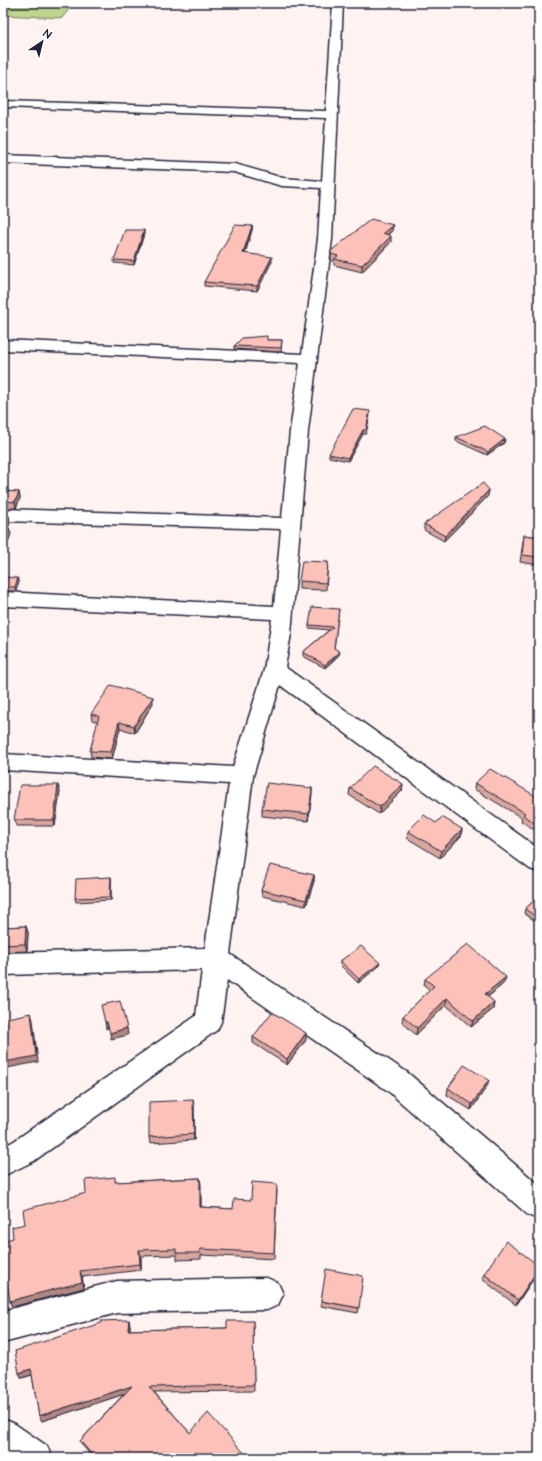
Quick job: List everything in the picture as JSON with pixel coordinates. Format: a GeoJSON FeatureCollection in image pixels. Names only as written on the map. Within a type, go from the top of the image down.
{"type":"FeatureCollection","features":[{"type":"Feature","properties":{"kind":"street"},"geometry":{"type":"LineString","coordinates":[[3,1162],[24,1151],[208,1022],[242,776],[274,670],[283,612],[299,431],[325,239],[338,3]]}},
{"type":"Feature","properties":{"kind":"street"},"geometry":{"type":"LineString","coordinates":[[3,104],[332,115]]}},
{"type":"Feature","properties":{"kind":"street"},"geometry":{"type":"LineString","coordinates":[[3,159],[236,168],[282,182],[328,185]]}},
{"type":"Feature","properties":{"kind":"street"},"geometry":{"type":"LineString","coordinates":[[3,345],[309,360]]}},
{"type":"Feature","properties":{"kind":"street"},"geometry":{"type":"LineString","coordinates":[[3,515],[291,524]]}},
{"type":"Feature","properties":{"kind":"street"},"geometry":{"type":"LineString","coordinates":[[3,600],[283,612]]}},
{"type":"Feature","properties":{"kind":"street"},"geometry":{"type":"LineString","coordinates":[[274,670],[539,862]]}},
{"type":"Feature","properties":{"kind":"street"},"geometry":{"type":"LineString","coordinates":[[3,762],[242,776]]}},
{"type":"Feature","properties":{"kind":"street"},"geometry":{"type":"LineString","coordinates":[[3,964],[217,958],[398,1082],[539,1205]]}},
{"type":"Feature","properties":{"kind":"street"},"geometry":{"type":"LineString","coordinates":[[3,1327],[117,1296],[267,1294]]}},
{"type":"Feature","properties":{"kind":"street"},"geometry":{"type":"LineString","coordinates":[[3,1436],[35,1458]]}},
{"type":"Feature","properties":{"kind":"green space"},"geometry":{"type":"Polygon","coordinates":[[[3,3],[74,3],[62,18],[3,15],[3,3]]]}},
{"type":"Feature","properties":{"kind":"building"},"geometry":{"type":"Polygon","coordinates":[[[371,219],[393,225],[383,233],[391,236],[362,265],[334,259],[338,256],[331,254],[331,251],[371,219]]]}},
{"type":"Feature","properties":{"kind":"building"},"geometry":{"type":"Polygon","coordinates":[[[235,225],[252,226],[243,253],[272,257],[257,286],[204,282],[235,225]]]}},
{"type":"Feature","properties":{"kind":"building"},"geometry":{"type":"Polygon","coordinates":[[[125,230],[144,230],[134,261],[114,260],[125,230]]]}},
{"type":"Feature","properties":{"kind":"building"},"geometry":{"type":"Polygon","coordinates":[[[267,336],[267,340],[282,340],[281,348],[234,346],[242,338],[267,336]]]}},
{"type":"Feature","properties":{"kind":"building"},"geometry":{"type":"Polygon","coordinates":[[[353,409],[370,411],[366,430],[363,430],[348,458],[329,454],[353,409]]]}},
{"type":"Feature","properties":{"kind":"building"},"geometry":{"type":"Polygon","coordinates":[[[485,426],[505,439],[488,452],[456,437],[485,426]]]}},
{"type":"Feature","properties":{"kind":"building"},"geometry":{"type":"Polygon","coordinates":[[[483,483],[489,490],[445,536],[424,524],[483,483]]]}},
{"type":"Feature","properties":{"kind":"building"},"geometry":{"type":"Polygon","coordinates":[[[3,491],[19,492],[15,502],[3,501],[3,491]]]}},
{"type":"Feature","properties":{"kind":"building"},"geometry":{"type":"Polygon","coordinates":[[[3,516],[9,516],[4,527],[9,528],[3,547],[3,516]]]}},
{"type":"Feature","properties":{"kind":"building"},"geometry":{"type":"Polygon","coordinates":[[[524,535],[539,537],[539,557],[522,555],[524,535]]]}},
{"type":"Feature","properties":{"kind":"building"},"geometry":{"type":"Polygon","coordinates":[[[302,561],[328,562],[326,583],[299,581],[302,561]]]}},
{"type":"Feature","properties":{"kind":"building"},"geometry":{"type":"Polygon","coordinates":[[[3,577],[18,578],[15,587],[3,587],[3,577]]]}},
{"type":"Feature","properties":{"kind":"building"},"geometry":{"type":"Polygon","coordinates":[[[312,607],[339,609],[334,648],[340,652],[325,665],[303,652],[333,627],[309,625],[312,607]]]}},
{"type":"Feature","properties":{"kind":"building"},"geometry":{"type":"Polygon","coordinates":[[[111,685],[153,697],[134,726],[119,722],[111,752],[90,751],[99,716],[91,714],[111,685]]]}},
{"type":"Feature","properties":{"kind":"building"},"geometry":{"type":"Polygon","coordinates":[[[373,766],[403,784],[380,807],[350,788],[373,766]]]}},
{"type":"Feature","properties":{"kind":"building"},"geometry":{"type":"Polygon","coordinates":[[[490,769],[539,798],[539,826],[523,815],[525,813],[475,783],[490,769]]]}},
{"type":"Feature","properties":{"kind":"building"},"geometry":{"type":"Polygon","coordinates":[[[267,783],[312,788],[309,814],[262,809],[267,783]]]}},
{"type":"Feature","properties":{"kind":"building"},"geometry":{"type":"Polygon","coordinates":[[[20,785],[58,785],[54,820],[14,820],[20,785]]]}},
{"type":"Feature","properties":{"kind":"building"},"geometry":{"type":"Polygon","coordinates":[[[424,815],[436,823],[442,817],[462,829],[441,851],[408,831],[424,815]]]}},
{"type":"Feature","properties":{"kind":"building"},"geometry":{"type":"Polygon","coordinates":[[[270,865],[314,875],[306,900],[261,890],[270,865]]]}},
{"type":"Feature","properties":{"kind":"building"},"geometry":{"type":"Polygon","coordinates":[[[111,877],[110,897],[75,898],[76,879],[111,877]]]}},
{"type":"Feature","properties":{"kind":"building"},"geometry":{"type":"Polygon","coordinates":[[[539,896],[539,919],[525,909],[539,896]]]}},
{"type":"Feature","properties":{"kind":"building"},"geometry":{"type":"Polygon","coordinates":[[[26,926],[25,944],[3,945],[3,927],[26,926]]]}},
{"type":"Feature","properties":{"kind":"building"},"geometry":{"type":"Polygon","coordinates":[[[468,944],[506,977],[485,994],[494,1002],[473,1021],[447,998],[417,1028],[403,1016],[434,986],[425,979],[468,944]]]}},
{"type":"Feature","properties":{"kind":"building"},"geometry":{"type":"Polygon","coordinates":[[[361,946],[380,963],[359,979],[340,961],[361,946]]]}},
{"type":"Feature","properties":{"kind":"building"},"geometry":{"type":"Polygon","coordinates":[[[120,1001],[127,1028],[110,1033],[107,1022],[105,1022],[101,1005],[120,1001]]]}},
{"type":"Feature","properties":{"kind":"building"},"geometry":{"type":"Polygon","coordinates":[[[272,1012],[306,1033],[287,1059],[253,1037],[272,1012]]]}},
{"type":"Feature","properties":{"kind":"building"},"geometry":{"type":"Polygon","coordinates":[[[31,1013],[36,1056],[5,1062],[3,1019],[31,1013]]]}},
{"type":"Feature","properties":{"kind":"building"},"geometry":{"type":"Polygon","coordinates":[[[464,1065],[489,1080],[472,1104],[448,1088],[464,1065]]]}},
{"type":"Feature","properties":{"kind":"building"},"geometry":{"type":"Polygon","coordinates":[[[193,1100],[194,1134],[149,1137],[149,1102],[193,1100]]]}},
{"type":"Feature","properties":{"kind":"building"},"geometry":{"type":"Polygon","coordinates":[[[115,1177],[115,1182],[200,1178],[200,1207],[233,1209],[234,1199],[251,1200],[252,1182],[277,1184],[274,1253],[200,1249],[200,1253],[176,1253],[176,1249],[139,1250],[140,1264],[80,1271],[82,1282],[10,1301],[3,1256],[3,1241],[13,1238],[12,1227],[25,1224],[23,1210],[86,1193],[85,1180],[115,1177]]]}},
{"type":"Feature","properties":{"kind":"building"},"geometry":{"type":"Polygon","coordinates":[[[506,1241],[539,1266],[518,1300],[484,1274],[506,1241]]]}},
{"type":"Feature","properties":{"kind":"building"},"geometry":{"type":"Polygon","coordinates":[[[326,1269],[363,1276],[359,1308],[321,1301],[326,1269]]]}},
{"type":"Feature","properties":{"kind":"building"},"geometry":{"type":"Polygon","coordinates":[[[129,1320],[128,1330],[227,1328],[227,1321],[253,1321],[254,1385],[149,1387],[190,1433],[208,1413],[247,1456],[245,1458],[95,1458],[80,1441],[132,1386],[39,1416],[31,1369],[19,1373],[15,1351],[101,1323],[101,1321],[129,1320]]]}}]}
